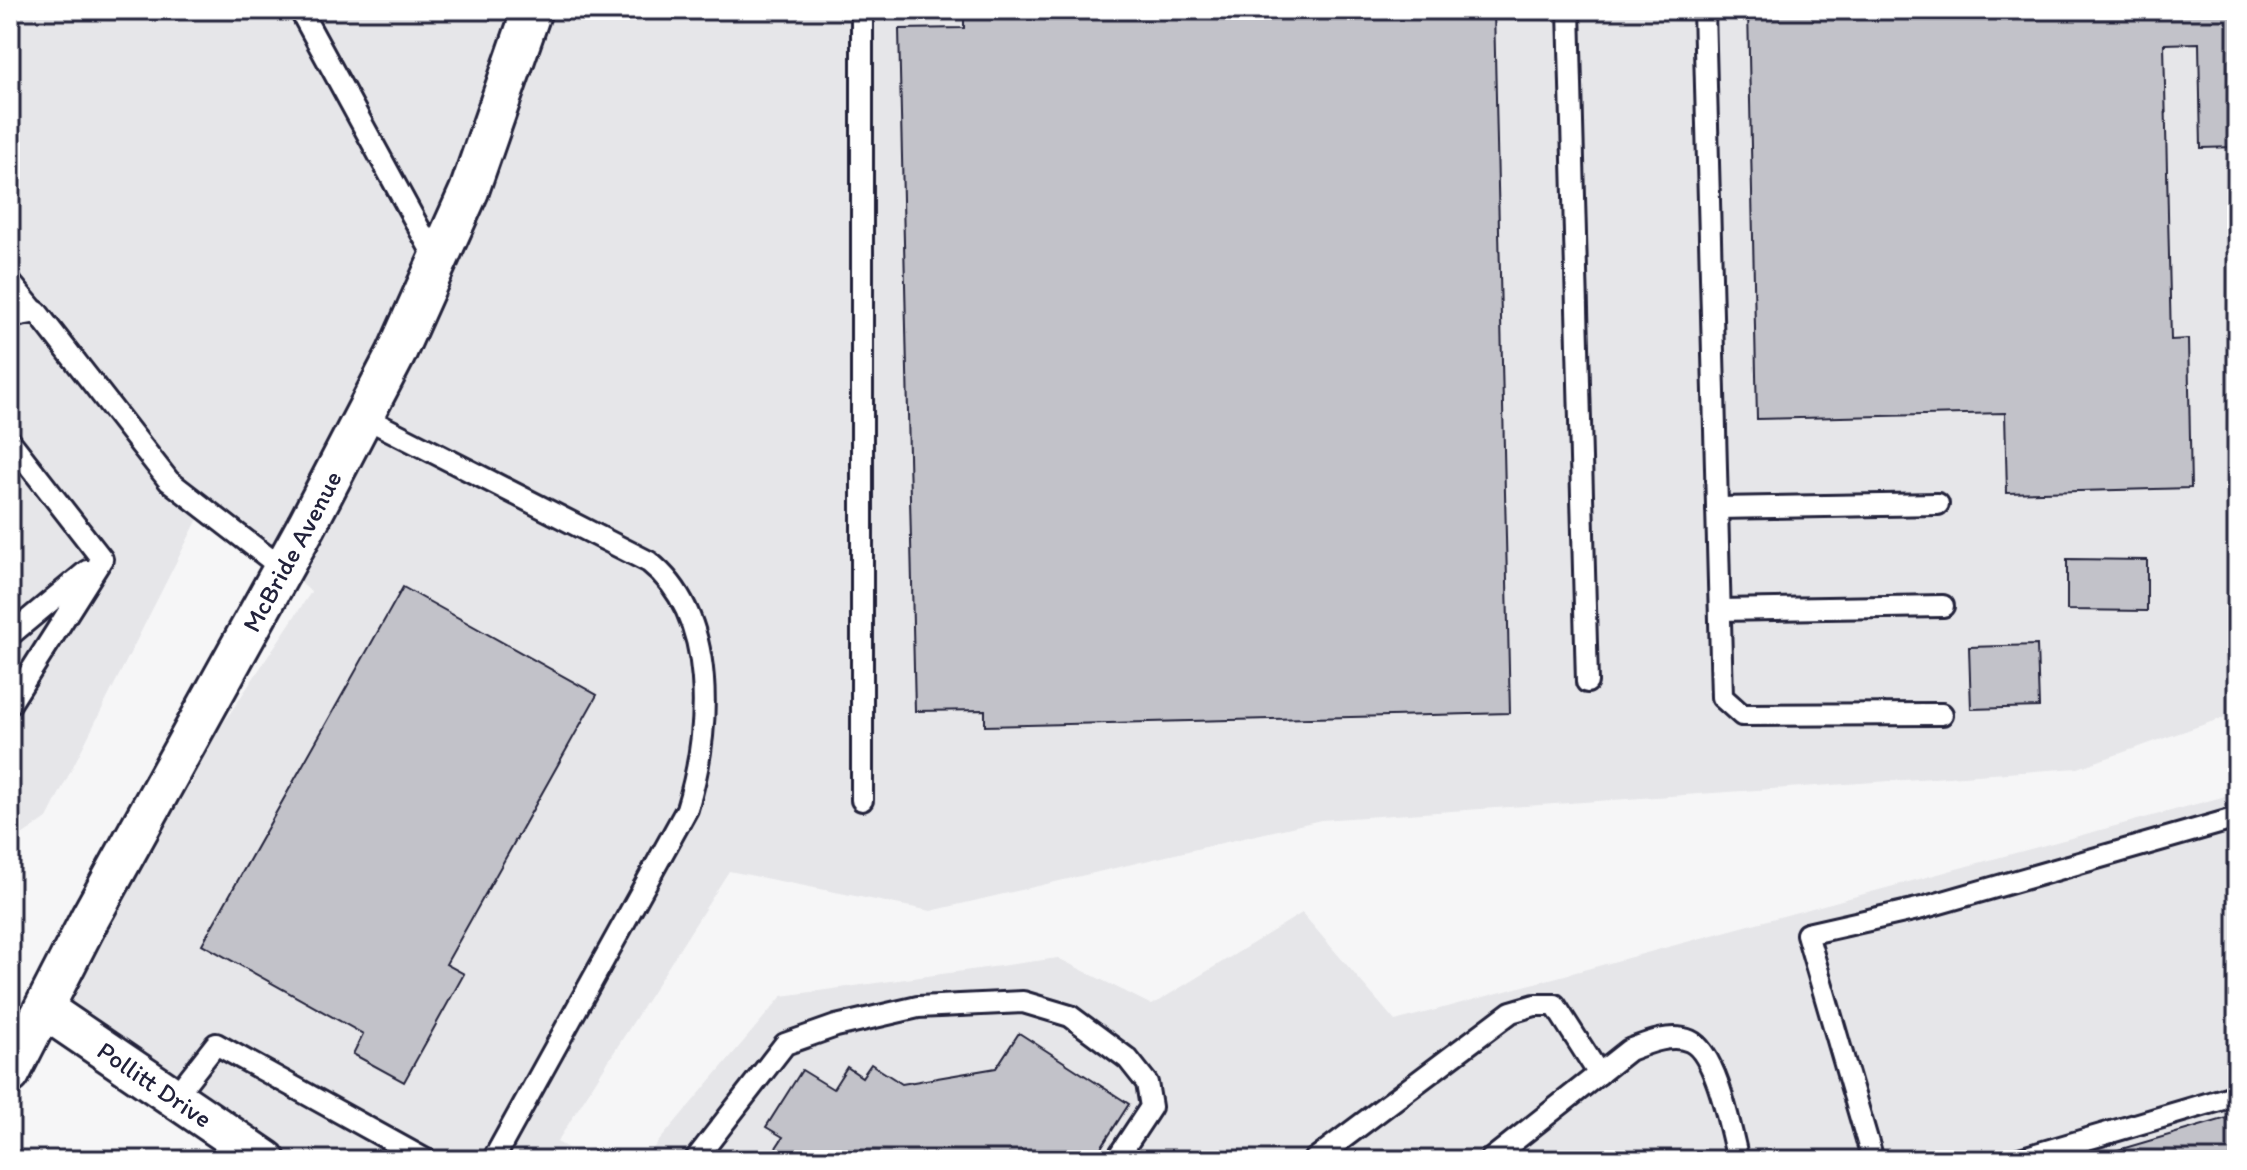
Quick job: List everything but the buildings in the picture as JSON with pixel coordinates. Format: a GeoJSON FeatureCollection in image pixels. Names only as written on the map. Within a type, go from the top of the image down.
{"type":"FeatureCollection","features":[{"type":"Feature","properties":{"kind":"street","name":"McBride Avenue"},"geometry":{"type":"LineString","coordinates":[[10,1074],[90,918],[364,417],[438,264],[496,120],[532,10]]}},
{"type":"Feature","properties":{"kind":"street","name":"Pollitt Drive"},"geometry":{"type":"LineString","coordinates":[[44,1009],[266,1160]]}},
{"type":"Feature","properties":{"kind":"lane"},"geometry":{"type":"LineString","coordinates":[[300,10],[438,264]]}},
{"type":"Feature","properties":{"kind":"lane"},"geometry":{"type":"LineString","coordinates":[[862,10],[862,800]]}},
{"type":"Feature","properties":{"kind":"lane"},"geometry":{"type":"LineString","coordinates":[[1569,10],[1587,682]]}},
{"type":"Feature","properties":{"kind":"lane"},"geometry":{"type":"LineString","coordinates":[[1704,10],[1722,697],[1742,715],[1942,714]]}},
{"type":"Feature","properties":{"kind":"lane"},"geometry":{"type":"LineString","coordinates":[[10,282],[169,481],[283,569]]}},
{"type":"Feature","properties":{"kind":"lane"},"geometry":{"type":"LineString","coordinates":[[10,317],[35,312]]}},
{"type":"Feature","properties":{"kind":"lane"},"geometry":{"type":"LineString","coordinates":[[364,417],[649,562],[677,590],[694,622],[699,650],[703,722],[701,762],[687,809],[493,1160]]}},
{"type":"Feature","properties":{"kind":"lane"},"geometry":{"type":"LineString","coordinates":[[10,441],[102,559]]}},
{"type":"Feature","properties":{"kind":"lane"},"geometry":{"type":"LineString","coordinates":[[1717,508],[1938,504]]}},
{"type":"Feature","properties":{"kind":"lane"},"geometry":{"type":"LineString","coordinates":[[10,635],[102,559]]}},
{"type":"Feature","properties":{"kind":"lane"},"geometry":{"type":"LineString","coordinates":[[10,704],[102,559]]}},
{"type":"Feature","properties":{"kind":"lane"},"geometry":{"type":"LineString","coordinates":[[1720,610],[1943,606]]}},
{"type":"Feature","properties":{"kind":"lane"},"geometry":{"type":"LineString","coordinates":[[1873,1160],[1807,934],[1922,908],[2237,818]]}},
{"type":"Feature","properties":{"kind":"lane"},"geometry":{"type":"LineString","coordinates":[[695,1160],[785,1044],[836,1026],[918,1007],[989,1002],[1023,1002],[1070,1016],[1128,1059],[1147,1083],[1151,1107],[1116,1160]]}},
{"type":"Feature","properties":{"kind":"lane"},"geometry":{"type":"LineString","coordinates":[[1314,1160],[1511,1012],[1535,1005],[1555,1005],[1599,1074]]}},
{"type":"Feature","properties":{"kind":"lane"},"geometry":{"type":"LineString","coordinates":[[1490,1160],[1629,1050],[1655,1039],[1689,1041],[1703,1052],[1713,1071],[1738,1160]]}},
{"type":"Feature","properties":{"kind":"lane"},"geometry":{"type":"LineString","coordinates":[[173,1099],[216,1044],[426,1160]]}},
{"type":"Feature","properties":{"kind":"lane"},"geometry":{"type":"LineString","coordinates":[[2016,1160],[2237,1095]]}},
{"type":"Feature","properties":{"kind":"shaded area"},"geometry":{"type":"Polygon","coordinates":[[[10,10],[2237,10],[2237,713],[2078,768],[1321,820],[931,911],[729,871],[557,1142],[590,1160],[266,1160],[33,1008],[311,592],[209,497],[47,818],[10,843],[10,10]]]}},
{"type":"Feature","properties":{"kind":"shaded area"},"geometry":{"type":"Polygon","coordinates":[[[2237,793],[2237,1160],[643,1160],[782,996],[1058,958],[1152,1005],[1302,913],[1395,1021],[2237,793]]]}}]}
